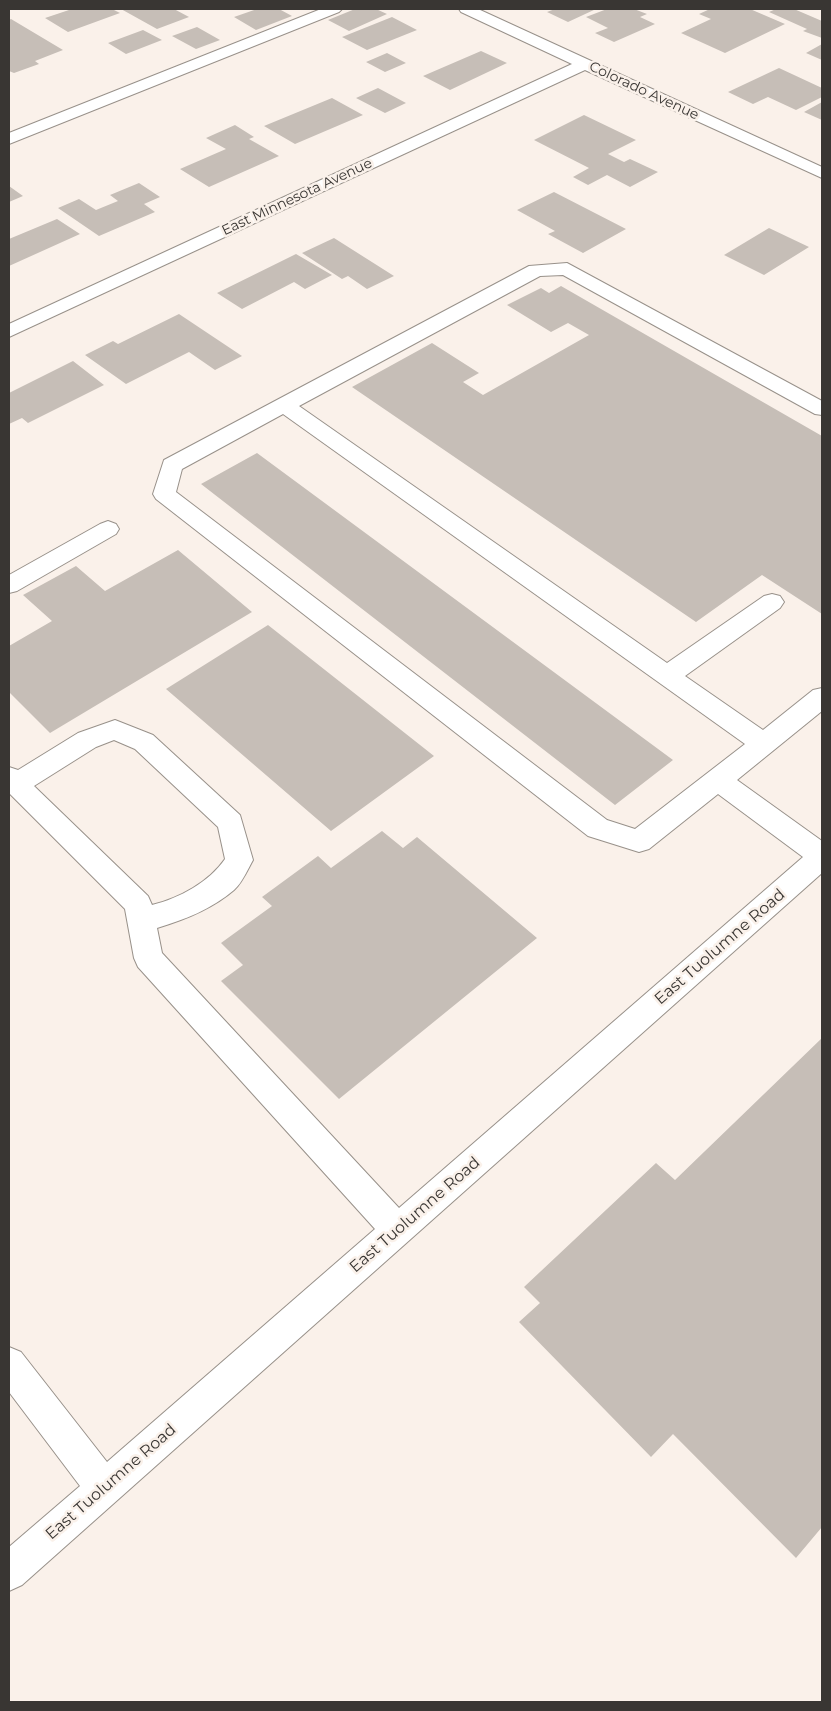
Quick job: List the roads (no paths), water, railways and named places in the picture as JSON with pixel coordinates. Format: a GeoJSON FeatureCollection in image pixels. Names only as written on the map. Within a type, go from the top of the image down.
{"type":"FeatureCollection","features":[{"type":"Feature","properties":{"kind":"street"},"geometry":{"type":"LineString","coordinates":[[9,138],[334,9]]}},
{"type":"Feature","properties":{"kind":"street","name":"Colorado Avenue"},"geometry":{"type":"LineString","coordinates":[[466,9],[822,173]]}},
{"type":"Feature","properties":{"kind":"street","name":"East Minnesota Avenue"},"geometry":{"type":"LineString","coordinates":[[9,331],[585,64]]}},
{"type":"Feature","properties":{"kind":"street"},"geometry":{"type":"LineString","coordinates":[[822,409],[567,269],[536,270],[172,465],[164,494],[598,828],[639,842],[822,697]]}},
{"type":"Feature","properties":{"kind":"street"},"geometry":{"type":"LineString","coordinates":[[284,405],[763,744]]}},
{"type":"Feature","properties":{"kind":"street"},"geometry":{"type":"LineString","coordinates":[[9,585],[108,529]]}},
{"type":"Feature","properties":{"kind":"street"},"geometry":{"type":"LineString","coordinates":[[667,676],[772,602]]}},
{"type":"Feature","properties":{"kind":"street"},"geometry":{"type":"LineString","coordinates":[[141,920],[179,910],[225,881],[240,860],[230,822],[144,742],[115,730],[87,740],[12,781],[138,904],[148,958],[398,1230]]}},
{"type":"Feature","properties":{"kind":"street"},"geometry":{"type":"LineString","coordinates":[[718,780],[822,857]]}},
{"type":"Feature","properties":{"kind":"street","name":"East Tuolumne Road"},"geometry":{"type":"LineString","coordinates":[[9,1572],[822,857]]}},
{"type":"Feature","properties":{"kind":"street"},"geometry":{"type":"LineString","coordinates":[[9,1364],[104,1488]]}}]}
